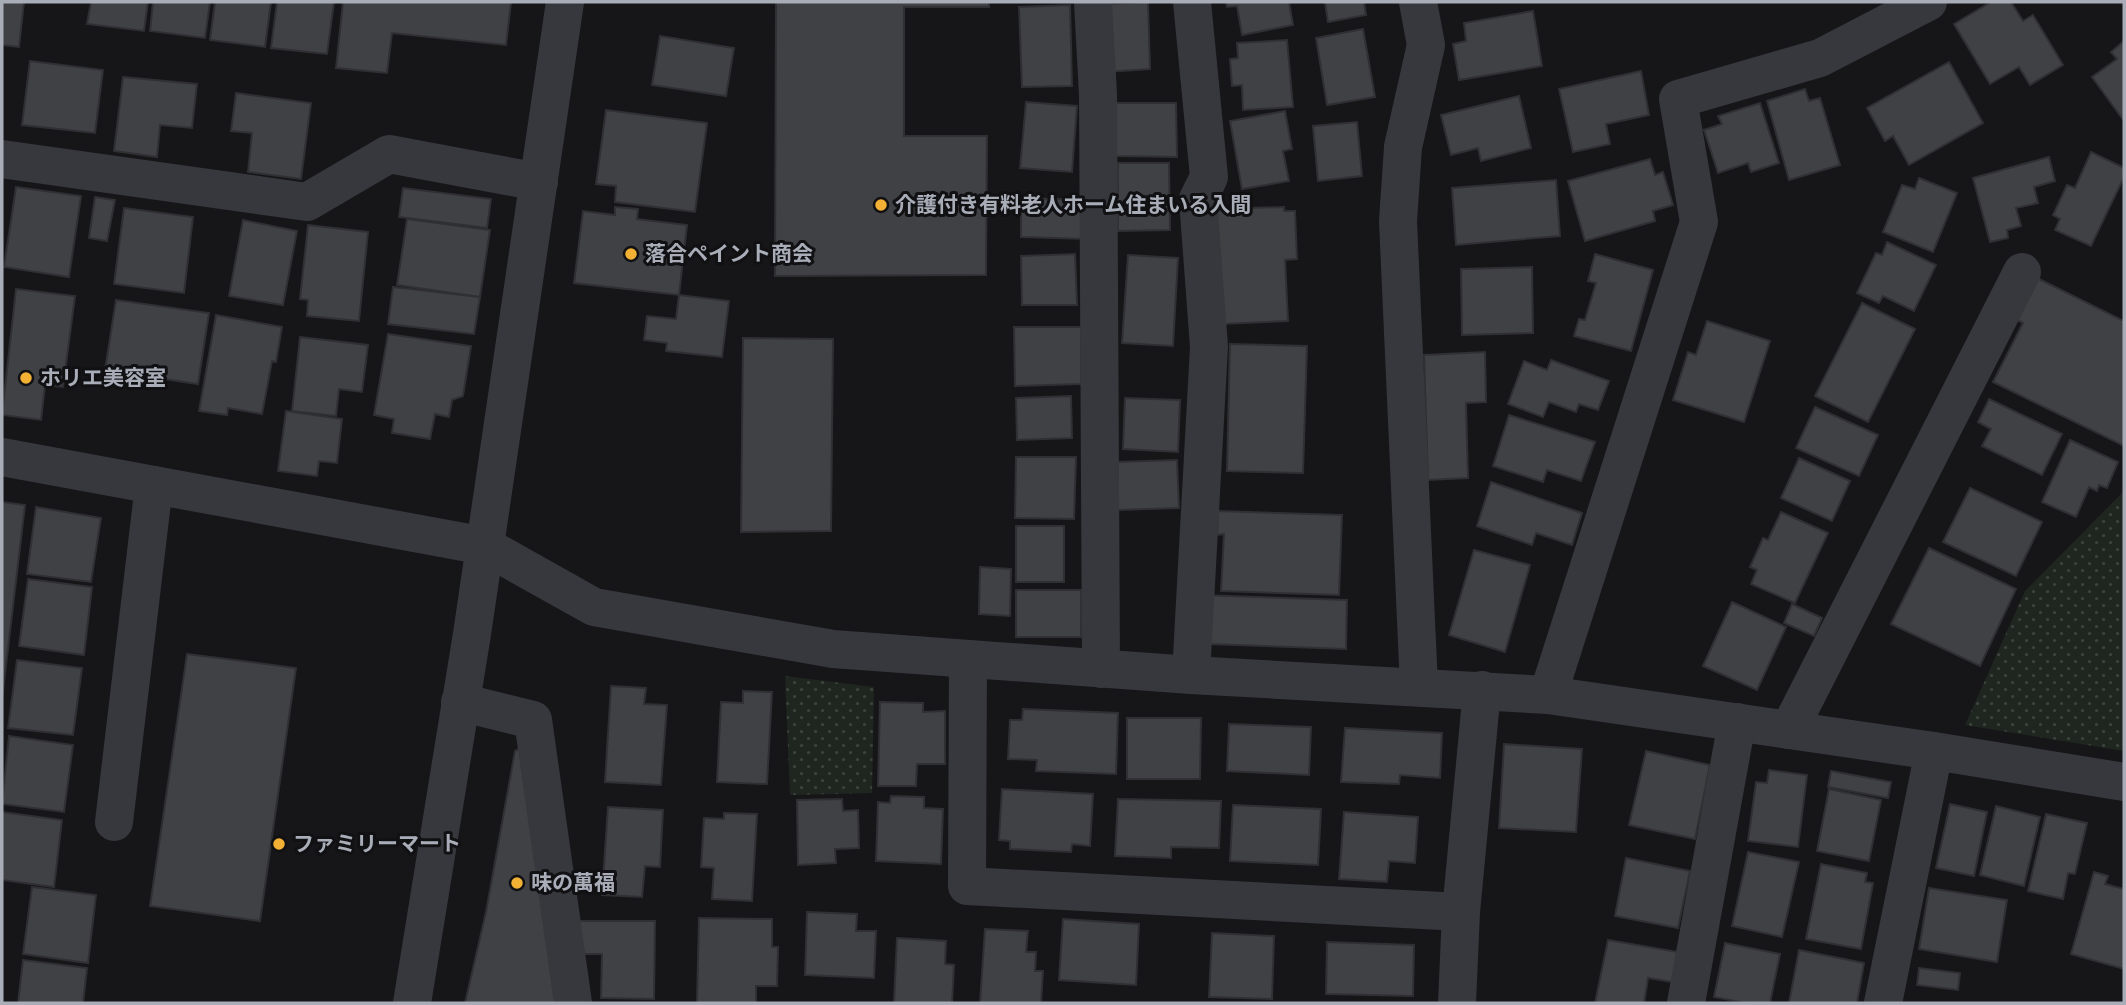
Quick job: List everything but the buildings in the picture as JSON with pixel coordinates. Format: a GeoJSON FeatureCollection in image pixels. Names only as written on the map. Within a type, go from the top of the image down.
{"type":"FeatureCollection","features":[{"type":"Feature","properties":{"kind":"street"},"geometry":{"type":"LineString","coordinates":[[412,1003],[485,546],[565,2]]}},
{"type":"Feature","properties":{"kind":"street"},"geometry":{"type":"LineString","coordinates":[[1093,2],[1098,95],[1101,669]]}},
{"type":"Feature","properties":{"kind":"street"},"geometry":{"type":"LineString","coordinates":[[1191,675],[1209,347],[1198,199],[1209,177],[1192,2]]}},
{"type":"Feature","properties":{"kind":"street"},"geometry":{"type":"LineString","coordinates":[[1418,2],[1426,45],[1403,147],[1398,221],[1419,687]]}},
{"type":"Feature","properties":{"kind":"street"},"geometry":{"type":"LineString","coordinates":[[1548,695],[1699,222],[1678,99],[1819,58],[1928,2]]}},
{"type":"Feature","properties":{"kind":"street"},"geometry":{"type":"LineString","coordinates":[[2,159],[307,202],[389,154],[540,182]]}},
{"type":"Feature","properties":{"kind":"street"},"geometry":{"type":"LineString","coordinates":[[1789,730],[2022,272]]}},
{"type":"Feature","properties":{"kind":"street"},"geometry":{"type":"LineString","coordinates":[[2,457],[485,546],[594,607],[833,649],[1191,675],[1548,695],[1934,751],[2124,782]]}},
{"type":"Feature","properties":{"kind":"street"},"geometry":{"type":"LineString","coordinates":[[114,822],[154,485]]}},
{"type":"Feature","properties":{"kind":"street"},"geometry":{"type":"LineString","coordinates":[[968,659],[967,886],[1461,912]]}},
{"type":"Feature","properties":{"kind":"street"},"geometry":{"type":"LineString","coordinates":[[1457,1003],[1461,912],[1482,690]]}},
{"type":"Feature","properties":{"kind":"street"},"geometry":{"type":"LineString","coordinates":[[460,702],[533,720],[573,1003]]}},
{"type":"Feature","properties":{"kind":"street"},"geometry":{"type":"LineString","coordinates":[[1686,1003],[1737,722]]}},
{"type":"Feature","properties":{"kind":"street"},"geometry":{"type":"LineString","coordinates":[[1883,1003],[1934,751]]}},
{"type":"Feature","properties":{"kind":"shaded area"},"geometry":{"type":"Polygon","coordinates":[[[2124,491],[2124,751],[1965,725],[2025,591],[2124,491]]]}},
{"type":"Feature","properties":{"kind":"shaded area"},"geometry":{"type":"Polygon","coordinates":[[[785,676],[874,687],[872,793],[790,795],[785,676]]]}},
{"type":"Feature","properties":{"kind":"place","name":"介護付き有料老人ホーム住まいる入間"},"geometry":{"type":"Point","coordinates":[881,205]}},
{"type":"Feature","properties":{"kind":"place","name":"落合ペイント商会"},"geometry":{"type":"Point","coordinates":[631,254]}},
{"type":"Feature","properties":{"kind":"place","name":"ホリエ美容室"},"geometry":{"type":"Point","coordinates":[26,378]}},
{"type":"Feature","properties":{"kind":"place","name":"ファミリーマート"},"geometry":{"type":"Point","coordinates":[279,844]}},
{"type":"Feature","properties":{"kind":"place","name":"味の萬福"},"geometry":{"type":"Point","coordinates":[517,883]}}]}
